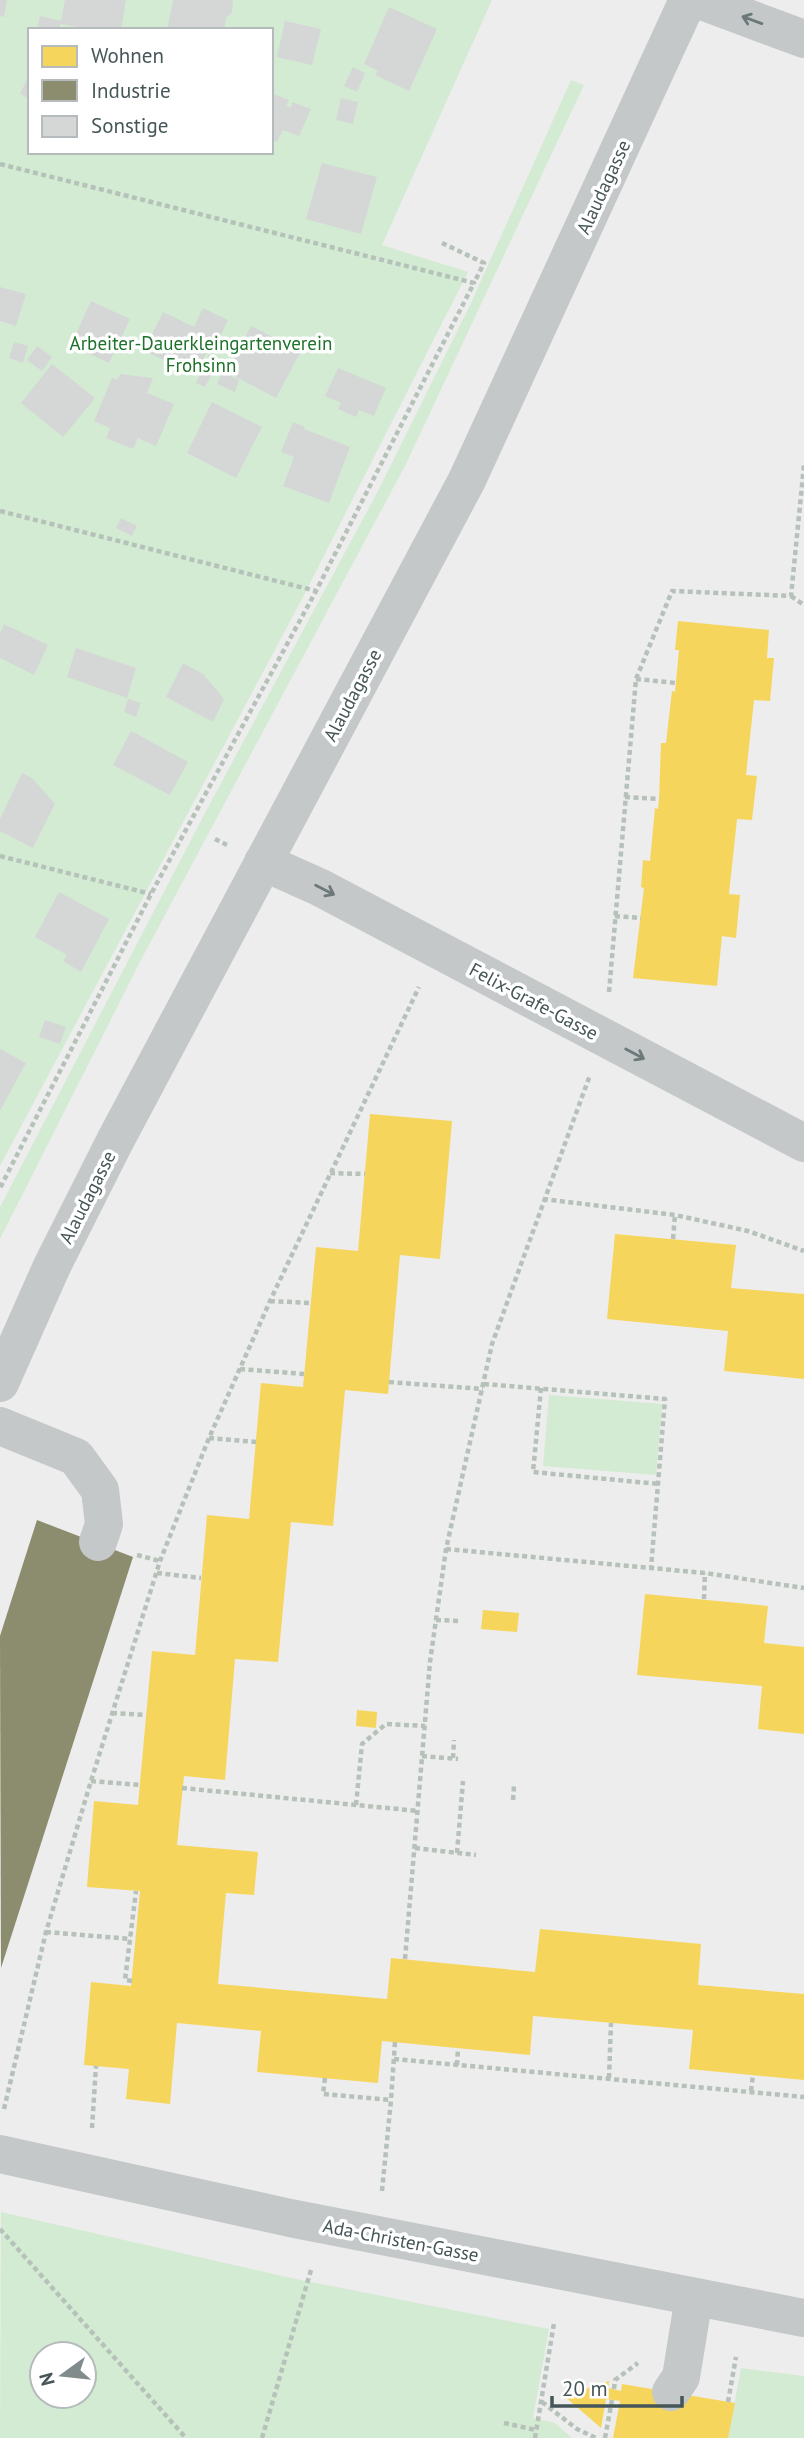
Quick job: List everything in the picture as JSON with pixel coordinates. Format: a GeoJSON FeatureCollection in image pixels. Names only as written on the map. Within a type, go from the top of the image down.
{"type":"FeatureCollection","features":[{"type":"Feature","properties":{"kind":"street","name":"Alaudagasse"},"geometry":{"type":"LineString","coordinates":[[0,1383],[52,1266],[108,1154],[467,480],[688,0]]}},
{"type":"Feature","properties":{"kind":"street"},"geometry":{"type":"LineString","coordinates":[[699,0],[804,39]]}},
{"type":"Feature","properties":{"kind":"street","name":"Felix-Grafe-Gasse"},"geometry":{"type":"LineString","coordinates":[[263,862],[319,887],[804,1143]]}},
{"type":"Feature","properties":{"kind":"street"},"geometry":{"type":"LineString","coordinates":[[0,1426],[76,1457],[100,1490],[104,1524],[98,1542]]}},
{"type":"Feature","properties":{"kind":"street","name":"Ada-Christen-Gasse"},"geometry":{"type":"LineString","coordinates":[[0,2154],[290,2218],[804,2318]]}},
{"type":"Feature","properties":{"kind":"street"},"geometry":{"type":"LineString","coordinates":[[681,2388],[694,2297]]}},
{"type":"Feature","properties":{"kind":"path"},"geometry":{"type":"LineString","coordinates":[[0,164],[474,283]]}},
{"type":"Feature","properties":{"kind":"path"},"geometry":{"type":"LineString","coordinates":[[0,1188],[151,894],[316,591],[484,262],[442,243]]}},
{"type":"Feature","properties":{"kind":"path"},"geometry":{"type":"LineString","coordinates":[[791,596],[802,519],[804,465]]}},
{"type":"Feature","properties":{"kind":"path"},"geometry":{"type":"LineString","coordinates":[[0,511],[316,591]]}},
{"type":"Feature","properties":{"kind":"path"},"geometry":{"type":"LineString","coordinates":[[609,993],[636,679],[672,591],[791,596],[804,606]]}},
{"type":"Feature","properties":{"kind":"path"},"geometry":{"type":"LineString","coordinates":[[636,679],[676,683]]}},
{"type":"Feature","properties":{"kind":"path"},"geometry":{"type":"LineString","coordinates":[[625,797],[659,799]]}},
{"type":"Feature","properties":{"kind":"path"},"geometry":{"type":"LineString","coordinates":[[0,856],[151,894]]}},
{"type":"Feature","properties":{"kind":"path"},"geometry":{"type":"LineString","coordinates":[[615,916],[641,918]]}},
{"type":"Feature","properties":{"kind":"path"},"geometry":{"type":"LineString","coordinates":[[4,2109],[46,1932],[90,1781],[160,1561],[209,1438],[270,1301],[419,986]]}},
{"type":"Feature","properties":{"kind":"path"},"geometry":{"type":"LineString","coordinates":[[405,1959],[425,1726],[446,1549],[492,1343],[590,1074]]}},
{"type":"Feature","properties":{"kind":"path"},"geometry":{"type":"LineString","coordinates":[[330,1173],[365,1174]]}},
{"type":"Feature","properties":{"kind":"path"},"geometry":{"type":"LineString","coordinates":[[543,1199],[675,1215],[748,1231],[804,1251]]}},
{"type":"Feature","properties":{"kind":"path"},"geometry":{"type":"LineString","coordinates":[[673,1239],[675,1215]]}},
{"type":"Feature","properties":{"kind":"path"},"geometry":{"type":"LineString","coordinates":[[270,1301],[310,1303]]}},
{"type":"Feature","properties":{"kind":"path"},"geometry":{"type":"LineString","coordinates":[[240,1369],[304,1374]]}},
{"type":"Feature","properties":{"kind":"path"},"geometry":{"type":"LineString","coordinates":[[389,1382],[541,1388],[665,1399],[650,1568]]}},
{"type":"Feature","properties":{"kind":"path"},"geometry":{"type":"LineString","coordinates":[[541,1388],[533,1472],[659,1484]]}},
{"type":"Feature","properties":{"kind":"path"},"geometry":{"type":"LineString","coordinates":[[209,1438],[256,1442]]}},
{"type":"Feature","properties":{"kind":"path"},"geometry":{"type":"LineString","coordinates":[[446,1549],[705,1573],[804,1588]]}},
{"type":"Feature","properties":{"kind":"path"},"geometry":{"type":"LineString","coordinates":[[135,1554],[160,1561]]}},
{"type":"Feature","properties":{"kind":"path"},"geometry":{"type":"LineString","coordinates":[[157,1573],[201,1578]]}},
{"type":"Feature","properties":{"kind":"path"},"geometry":{"type":"LineString","coordinates":[[704,1599],[705,1573]]}},
{"type":"Feature","properties":{"kind":"path"},"geometry":{"type":"LineString","coordinates":[[436,1619],[459,1621]]}},
{"type":"Feature","properties":{"kind":"path"},"geometry":{"type":"LineString","coordinates":[[112,1713],[146,1715]]}},
{"type":"Feature","properties":{"kind":"path"},"geometry":{"type":"LineString","coordinates":[[356,1805],[362,1744],[386,1724],[425,1726]]}},
{"type":"Feature","properties":{"kind":"path"},"geometry":{"type":"LineString","coordinates":[[422,1756],[455,1758],[454,1740]]}},
{"type":"Feature","properties":{"kind":"path"},"geometry":{"type":"LineString","coordinates":[[90,1781],[140,1785]]}},
{"type":"Feature","properties":{"kind":"path"},"geometry":{"type":"LineString","coordinates":[[457,1853],[463,1781]]}},
{"type":"Feature","properties":{"kind":"path"},"geometry":{"type":"LineString","coordinates":[[513,1800],[514,1786]]}},
{"type":"Feature","properties":{"kind":"path"},"geometry":{"type":"LineString","coordinates":[[182,1788],[418,1811]]}},
{"type":"Feature","properties":{"kind":"path"},"geometry":{"type":"LineString","coordinates":[[415,1848],[476,1855]]}},
{"type":"Feature","properties":{"kind":"path"},"geometry":{"type":"LineString","coordinates":[[132,1981],[125,1980],[136,1891]]}},
{"type":"Feature","properties":{"kind":"path"},"geometry":{"type":"LineString","coordinates":[[46,1932],[131,1938]]}},
{"type":"Feature","properties":{"kind":"path"},"geometry":{"type":"LineString","coordinates":[[609,2078],[611,2023]]}},
{"type":"Feature","properties":{"kind":"path"},"geometry":{"type":"LineString","coordinates":[[382,2191],[395,2042]]}},
{"type":"Feature","properties":{"kind":"path"},"geometry":{"type":"LineString","coordinates":[[457,2065],[458,2048]]}},
{"type":"Feature","properties":{"kind":"path"},"geometry":{"type":"LineString","coordinates":[[394,2059],[804,2097]]}},
{"type":"Feature","properties":{"kind":"path"},"geometry":{"type":"LineString","coordinates":[[92,2128],[96,2066]]}},
{"type":"Feature","properties":{"kind":"path"},"geometry":{"type":"LineString","coordinates":[[751,2091],[753,2075]]}},
{"type":"Feature","properties":{"kind":"path"},"geometry":{"type":"LineString","coordinates":[[325,2078],[323,2094],[391,2101]]}},
{"type":"Feature","properties":{"kind":"path"},"geometry":{"type":"LineString","coordinates":[[0,2229],[186,2438]]}},
{"type":"Feature","properties":{"kind":"path"},"geometry":{"type":"LineString","coordinates":[[262,2438],[311,2270]]}},
{"type":"Feature","properties":{"kind":"path"},"geometry":{"type":"LineString","coordinates":[[535,2438],[555,2323]]}},
{"type":"Feature","properties":{"kind":"path"},"geometry":{"type":"LineString","coordinates":[[728,2402],[736,2357]]}},
{"type":"Feature","properties":{"kind":"path"},"geometry":{"type":"LineString","coordinates":[[614,2389],[615,2380],[641,2361]]}},
{"type":"Feature","properties":{"kind":"path"},"geometry":{"type":"LineString","coordinates":[[605,2438],[612,2400]]}},
{"type":"Feature","properties":{"kind":"path"},"geometry":{"type":"LineString","coordinates":[[541,2402],[577,2429],[596,2438]]}},
{"type":"Feature","properties":{"kind":"path"},"geometry":{"type":"LineString","coordinates":[[504,2423],[536,2430]]}},
{"type":"Feature","properties":{"kind":"green space","name":"Arbeiter-Dauerkleingartenverein Frohsinn"},"geometry":{"type":"Polygon","coordinates":[[[0,0],[492,0],[382,245],[468,272],[303,597],[0,1166],[0,0]]]}},
{"type":"Feature","properties":{"kind":"green space"},"geometry":{"type":"Polygon","coordinates":[[[571,80],[584,85],[406,464],[142,958],[0,1239],[0,1207],[206,811],[379,489],[471,303],[571,80]]]}},
{"type":"Feature","properties":{"kind":"green space"},"geometry":{"type":"Polygon","coordinates":[[[549,1395],[662,1404],[656,1475],[543,1466],[549,1395]]]}},
{"type":"Feature","properties":{"kind":"green space"},"geometry":{"type":"Polygon","coordinates":[[[1,2212],[291,2278],[549,2329],[533,2418],[555,2423],[572,2438],[0,2438],[1,2212]]]}},
{"type":"Feature","properties":{"kind":"green space"},"geometry":{"type":"Polygon","coordinates":[[[741,2368],[804,2376],[804,2438],[728,2438],[741,2368]]]}},
{"type":"Feature","properties":{"kind":"building: Wohnen"},"geometry":{"type":"Polygon","coordinates":[[[678,621],[769,630],[767,658],[774,658],[770,701],[754,700],[746,775],[757,776],[752,820],[737,819],[729,894],[740,895],[736,938],[722,936],[717,986],[633,978],[644,888],[641,887],[643,860],[650,861],[655,808],[658,809],[659,799],[661,743],[666,743],[672,691],[675,692],[679,650],[675,650],[678,621]]]}},
{"type":"Feature","properties":{"kind":"building: Wohnen"},"geometry":{"type":"Polygon","coordinates":[[[370,1114],[452,1121],[440,1259],[400,1255],[388,1394],[345,1390],[333,1526],[291,1522],[278,1662],[235,1659],[225,1780],[184,1776],[177,1845],[258,1852],[254,1895],[226,1893],[218,1984],[387,1999],[391,1958],[535,1972],[540,1929],[701,1944],[698,1985],[804,1994],[804,2080],[689,2069],[693,2030],[533,2016],[530,2055],[382,2041],[378,2083],[257,2072],[261,2031],[177,2023],[170,2104],[126,2099],[129,2069],[84,2065],[91,1982],[131,1986],[140,1891],[87,1887],[94,1801],[138,1805],[152,1651],[195,1655],[207,1515],[249,1519],[261,1383],[303,1387],[316,1247],[358,1251],[370,1114]]]}},
{"type":"Feature","properties":{"kind":"building: Wohnen"},"geometry":{"type":"Polygon","coordinates":[[[615,1234],[736,1245],[731,1288],[804,1294],[804,1379],[724,1371],[728,1331],[607,1319],[615,1234]]]}},
{"type":"Feature","properties":{"kind":"building: Wohnen"},"geometry":{"type":"Polygon","coordinates":[[[645,1594],[768,1606],[764,1643],[804,1647],[804,1734],[758,1729],[762,1686],[637,1675],[645,1594]]]}},
{"type":"Feature","properties":{"kind":"building: Wohnen"},"geometry":{"type":"Polygon","coordinates":[[[483,1610],[519,1613],[517,1632],[481,1629],[483,1610]]]}},
{"type":"Feature","properties":{"kind":"building: Wohnen"},"geometry":{"type":"Polygon","coordinates":[[[357,1710],[377,1712],[376,1728],[356,1726],[357,1710]]]}},
{"type":"Feature","properties":{"kind":"building: Wohnen"},"geometry":{"type":"Polygon","coordinates":[[[609,2381],[608,2388],[621,2391],[622,2384],[735,2403],[728,2438],[613,2438],[620,2401],[606,2399],[601,2428],[564,2396],[609,2381]]]}},
{"type":"Feature","properties":{"kind":"building: Industrie"},"geometry":{"type":"Polygon","coordinates":[[[37,1520],[133,1557],[1,1968],[0,1636],[37,1520]]]}},
{"type":"Feature","properties":{"kind":"building: Sonstige"},"geometry":{"type":"Polygon","coordinates":[[[0,0],[7,0],[4,17],[0,16],[0,0]]]}},
{"type":"Feature","properties":{"kind":"building: Sonstige"},"geometry":{"type":"Polygon","coordinates":[[[65,0],[126,0],[121,28],[83,28],[61,24],[60,28],[37,28],[40,16],[61,21],[65,0]]]}},
{"type":"Feature","properties":{"kind":"building: Sonstige"},"geometry":{"type":"Polygon","coordinates":[[[173,0],[233,0],[232,13],[226,18],[224,28],[167,28],[173,0]]]}},
{"type":"Feature","properties":{"kind":"building: Sonstige"},"geometry":{"type":"Polygon","coordinates":[[[389,7],[437,29],[409,91],[375,75],[378,71],[364,64],[389,7]]]}},
{"type":"Feature","properties":{"kind":"building: Sonstige"},"geometry":{"type":"Polygon","coordinates":[[[285,21],[321,29],[312,65],[277,57],[285,21]]]}},
{"type":"Feature","properties":{"kind":"building: Sonstige"},"geometry":{"type":"Polygon","coordinates":[[[353,67],[365,73],[357,92],[344,86],[353,67]]]}},
{"type":"Feature","properties":{"kind":"building: Sonstige"},"geometry":{"type":"Polygon","coordinates":[[[28,77],[28,98],[20,94],[28,77]]]}},
{"type":"Feature","properties":{"kind":"building: Sonstige"},"geometry":{"type":"Polygon","coordinates":[[[273,94],[289,100],[286,106],[291,108],[292,102],[311,109],[299,136],[283,130],[277,142],[273,140],[273,94]]]}},
{"type":"Feature","properties":{"kind":"building: Sonstige"},"geometry":{"type":"Polygon","coordinates":[[[341,98],[358,102],[353,124],[336,120],[341,98]]]}},
{"type":"Feature","properties":{"kind":"building: Sonstige"},"geometry":{"type":"Polygon","coordinates":[[[322,163],[377,177],[361,234],[306,219],[322,163]]]}},
{"type":"Feature","properties":{"kind":"building: Sonstige"},"geometry":{"type":"Polygon","coordinates":[[[0,287],[26,294],[16,326],[0,321],[0,287]]]}},
{"type":"Feature","properties":{"kind":"building: Sonstige"},"geometry":{"type":"Polygon","coordinates":[[[91,301],[130,319],[109,363],[71,345],[91,301]]]}},
{"type":"Feature","properties":{"kind":"building: Sonstige"},"geometry":{"type":"Polygon","coordinates":[[[203,308],[228,320],[213,351],[208,349],[195,376],[144,350],[163,312],[194,327],[203,308]]]}},
{"type":"Feature","properties":{"kind":"building: Sonstige"},"geometry":{"type":"Polygon","coordinates":[[[251,326],[301,351],[276,398],[227,372],[251,326]]]}},
{"type":"Feature","properties":{"kind":"building: Sonstige"},"geometry":{"type":"Polygon","coordinates":[[[14,342],[28,346],[23,363],[9,358],[14,342]]]}},
{"type":"Feature","properties":{"kind":"building: Sonstige"},"geometry":{"type":"Polygon","coordinates":[[[37,346],[52,357],[42,371],[27,360],[37,346]]]}},
{"type":"Feature","properties":{"kind":"building: Sonstige"},"geometry":{"type":"Polygon","coordinates":[[[209,355],[219,360],[205,387],[196,383],[209,355]]]}},
{"type":"Feature","properties":{"kind":"building: Sonstige"},"geometry":{"type":"Polygon","coordinates":[[[52,364],[95,398],[63,437],[21,403],[52,364]]]}},
{"type":"Feature","properties":{"kind":"building: Sonstige"},"geometry":{"type":"Polygon","coordinates":[[[338,368],[386,388],[374,416],[359,410],[356,417],[338,409],[341,403],[325,396],[338,368]]]}},
{"type":"Feature","properties":{"kind":"building: Sonstige"},"geometry":{"type":"Polygon","coordinates":[[[222,372],[239,380],[235,392],[217,384],[222,372]]]}},
{"type":"Feature","properties":{"kind":"building: Sonstige"},"geometry":{"type":"Polygon","coordinates":[[[120,374],[153,378],[147,393],[174,404],[156,446],[138,438],[133,449],[106,438],[110,428],[94,421],[112,378],[117,380],[120,374]]]}},
{"type":"Feature","properties":{"kind":"building: Sonstige"},"geometry":{"type":"Polygon","coordinates":[[[212,402],[262,427],[236,478],[187,453],[212,402]]]}},
{"type":"Feature","properties":{"kind":"building: Sonstige"},"geometry":{"type":"Polygon","coordinates":[[[293,422],[350,447],[329,503],[283,486],[294,457],[281,452],[293,422]]]}},
{"type":"Feature","properties":{"kind":"building: Sonstige"},"geometry":{"type":"Polygon","coordinates":[[[121,518],[137,526],[132,536],[116,528],[121,518]]]}},
{"type":"Feature","properties":{"kind":"building: Sonstige"},"geometry":{"type":"Polygon","coordinates":[[[4,624],[48,645],[34,675],[0,658],[0,633],[4,624]]]}},
{"type":"Feature","properties":{"kind":"building: Sonstige"},"geometry":{"type":"Polygon","coordinates":[[[76,648],[136,668],[127,698],[67,677],[76,648]]]}},
{"type":"Feature","properties":{"kind":"building: Sonstige"},"geometry":{"type":"Polygon","coordinates":[[[183,663],[203,674],[224,699],[213,722],[166,697],[183,663]]]}},
{"type":"Feature","properties":{"kind":"building: Sonstige"},"geometry":{"type":"Polygon","coordinates":[[[128,699],[141,703],[136,717],[124,712],[128,699]]]}},
{"type":"Feature","properties":{"kind":"building: Sonstige"},"geometry":{"type":"Polygon","coordinates":[[[131,731],[188,762],[170,795],[113,765],[131,731]]]}},
{"type":"Feature","properties":{"kind":"building: Sonstige"},"geometry":{"type":"Polygon","coordinates":[[[22,773],[32,778],[55,804],[33,848],[0,831],[0,819],[22,773]]]}},
{"type":"Feature","properties":{"kind":"building: Sonstige"},"geometry":{"type":"Polygon","coordinates":[[[59,892],[109,919],[81,972],[63,961],[67,955],[35,937],[59,892]]]}},
{"type":"Feature","properties":{"kind":"building: Sonstige"},"geometry":{"type":"Polygon","coordinates":[[[45,1020],[66,1027],[60,1044],[39,1037],[45,1020]]]}},
{"type":"Feature","properties":{"kind":"building: Sonstige"},"geometry":{"type":"Polygon","coordinates":[[[0,1049],[26,1063],[0,1111],[0,1049]]]}}]}
